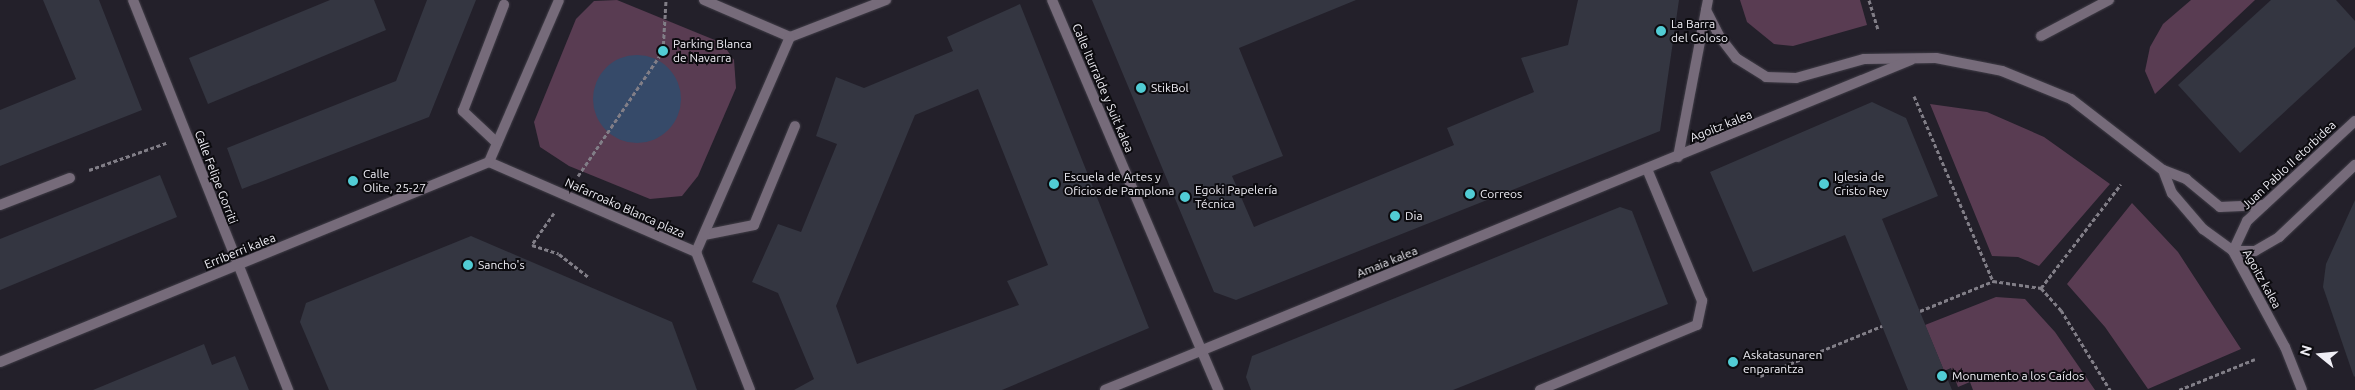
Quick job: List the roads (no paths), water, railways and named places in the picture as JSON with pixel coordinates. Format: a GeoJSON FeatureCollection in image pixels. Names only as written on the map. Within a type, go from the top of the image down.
{"type":"FeatureCollection","features":[{"type":"Feature","properties":{"kind":"street","name":"Calle Felipe Gorriti"},"geometry":{"type":"LineString","coordinates":[[133,0],[237,266],[288,390]]}},
{"type":"Feature","properties":{"kind":"street"},"geometry":{"type":"LineString","coordinates":[[489,162],[559,0]]}},
{"type":"Feature","properties":{"kind":"street"},"geometry":{"type":"LineString","coordinates":[[704,0],[790,37],[886,0]]}},
{"type":"Feature","properties":{"kind":"street","name":"Calle Iturralde y Suit kalea"},"geometry":{"type":"LineString","coordinates":[[1052,0],[1202,351]]}},
{"type":"Feature","properties":{"kind":"street"},"geometry":{"type":"LineString","coordinates":[[2041,36],[2109,0]]}},
{"type":"Feature","properties":{"kind":"street"},"geometry":{"type":"LineString","coordinates":[[497,144],[463,110],[504,5]]}},
{"type":"Feature","properties":{"kind":"street","name":"Agoitz kalea"},"geometry":{"type":"LineString","coordinates":[[1707,5],[1719,36],[1736,58],[1766,77],[1796,78],[1864,59],[1912,60],[1936,58],[2002,71],[2071,99],[2163,170],[2186,179],[2220,207],[2264,205]]}},
{"type":"Feature","properties":{"kind":"street","name":"Agoitz kalea"},"geometry":{"type":"LineString","coordinates":[[1678,157],[1707,5]]}},
{"type":"Feature","properties":{"kind":"street","name":"Nafarroako Blanca plaza"},"geometry":{"type":"LineString","coordinates":[[489,162],[696,252],[790,37]]}},
{"type":"Feature","properties":{"kind":"street","name":"Agoitz kalea"},"geometry":{"type":"LineString","coordinates":[[1678,157],[1912,60]]}},
{"type":"Feature","properties":{"kind":"street","name":"Juan Pablo II etorbidea"},"geometry":{"type":"LineString","coordinates":[[2233,251],[2247,221],[2355,122]]}},
{"type":"Feature","properties":{"kind":"street"},"geometry":{"type":"LineString","coordinates":[[704,235],[754,225],[795,126]]}},
{"type":"Feature","properties":{"kind":"street","name":"Amaia kalea"},"geometry":{"type":"LineString","coordinates":[[1105,390],[1648,171],[1678,157]]}},
{"type":"Feature","properties":{"kind":"street","name":"Erriberri kalea"},"geometry":{"type":"LineString","coordinates":[[0,362],[489,162]]}},
{"type":"Feature","properties":{"kind":"street"},"geometry":{"type":"LineString","coordinates":[[2233,251],[2255,251],[2279,237],[2355,165]]}},
{"type":"Feature","properties":{"kind":"street","name":"Agoitz kalea"},"geometry":{"type":"LineString","coordinates":[[2163,170],[2172,193],[2203,229],[2233,251],[2285,346],[2302,390]]}},
{"type":"Feature","properties":{"kind":"street"},"geometry":{"type":"LineString","coordinates":[[1540,390],[1696,325],[1702,301],[1648,171]]}},
{"type":"Feature","properties":{"kind":"street"},"geometry":{"type":"LineString","coordinates":[[0,205],[70,178]]}},
{"type":"Feature","properties":{"kind":"street"},"geometry":{"type":"LineString","coordinates":[[696,252],[750,390]]}},
{"type":"Feature","properties":{"kind":"street"},"geometry":{"type":"LineString","coordinates":[[1202,351],[1218,390]]}},
{"type":"Feature","properties":{"kind":"water"},"geometry":{"type":"Polygon","coordinates":[[[637,55],[654,58],[662,62],[674,74],[678,82],[681,99],[678,116],[674,124],[662,136],[654,140],[637,143],[620,140],[612,136],[600,124],[596,116],[593,99],[596,82],[600,74],[612,62],[620,58],[637,55]]]}},
{"type":"Feature","properties":{"kind":"place","name":"La Barra del Goloso"},"geometry":{"type":"Point","coordinates":[1661,31]}},
{"type":"Feature","properties":{"kind":"place","name":"Parking Blanca de Navarra"},"geometry":{"type":"Point","coordinates":[663,51]}},
{"type":"Feature","properties":{"kind":"place","name":"StikBol"},"geometry":{"type":"Point","coordinates":[1141,88]}},
{"type":"Feature","properties":{"kind":"place","name":"Calle Olite, 25-27"},"geometry":{"type":"Point","coordinates":[353,181]}},
{"type":"Feature","properties":{"kind":"place","name":"Escuela de Artes y Oficios de Pamplona"},"geometry":{"type":"Point","coordinates":[1054,184]}},
{"type":"Feature","properties":{"kind":"place","name":"Iglesia de Cristo Rey"},"geometry":{"type":"Point","coordinates":[1824,184]}},
{"type":"Feature","properties":{"kind":"place","name":"Correos"},"geometry":{"type":"Point","coordinates":[1470,194]}},
{"type":"Feature","properties":{"kind":"place","name":"Egoki Papelería Técnica"},"geometry":{"type":"Point","coordinates":[1185,197]}},
{"type":"Feature","properties":{"kind":"place","name":"Dia"},"geometry":{"type":"Point","coordinates":[1395,216]}},
{"type":"Feature","properties":{"kind":"place","name":"Sancho's"},"geometry":{"type":"Point","coordinates":[468,265]}},
{"type":"Feature","properties":{"kind":"place","name":"Askatasunaren enparantza"},"geometry":{"type":"Point","coordinates":[1733,362]}},
{"type":"Feature","properties":{"kind":"place","name":"Monumento a los Caídos"},"geometry":{"type":"Point","coordinates":[1942,376]}}]}
